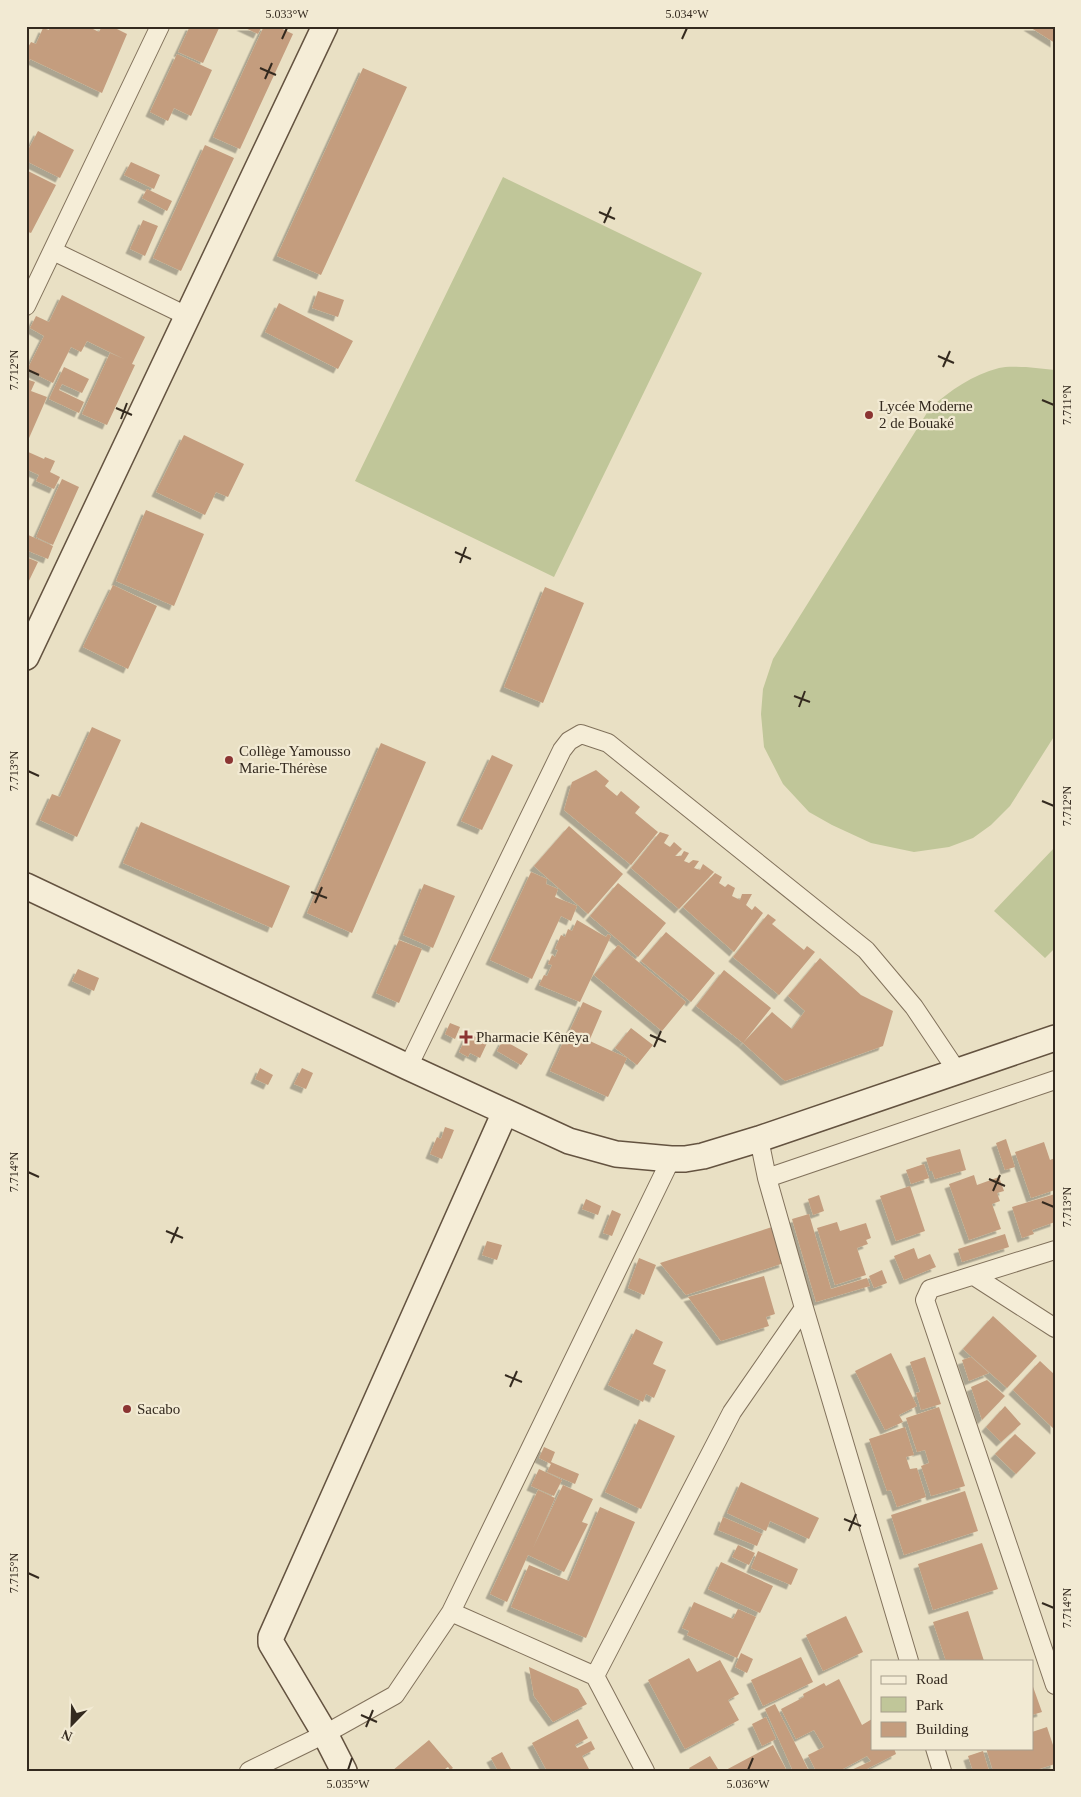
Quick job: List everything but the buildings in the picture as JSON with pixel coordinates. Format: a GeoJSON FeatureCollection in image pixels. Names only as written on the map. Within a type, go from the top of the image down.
{"type":"FeatureCollection","features":[{"type":"Feature","properties":{"kind":"street"},"geometry":{"type":"LineString","coordinates":[[26,305],[160,26]]}},
{"type":"Feature","properties":{"kind":"street"},"geometry":{"type":"LineString","coordinates":[[26,657],[325,26]]}},
{"type":"Feature","properties":{"kind":"street"},"geometry":{"type":"LineString","coordinates":[[53,251],[187,316]]}},
{"type":"Feature","properties":{"kind":"street"},"geometry":{"type":"LineString","coordinates":[[408,1067],[562,750],[569,740],[581,734],[608,742],[866,950],[914,1007],[957,1071]]}},
{"type":"Feature","properties":{"kind":"street"},"geometry":{"type":"LineString","coordinates":[[26,886],[505,1112],[569,1141],[616,1154],[671,1159],[695,1158],[760,1139],[1055,1038]]}},
{"type":"Feature","properties":{"kind":"street"},"geometry":{"type":"LineString","coordinates":[[768,1178],[1055,1080]]}},
{"type":"Feature","properties":{"kind":"street"},"geometry":{"type":"LineString","coordinates":[[341,1768],[325,1734],[271,1643],[271,1637],[505,1112]]}},
{"type":"Feature","properties":{"kind":"street"},"geometry":{"type":"LineString","coordinates":[[760,1139],[768,1178],[804,1308],[909,1660]]}},
{"type":"Feature","properties":{"kind":"street"},"geometry":{"type":"LineString","coordinates":[[249,1771],[325,1734],[395,1695],[451,1612],[671,1159]]}},
{"type":"Feature","properties":{"kind":"street"},"geometry":{"type":"LineString","coordinates":[[1055,1250],[930,1290],[925,1300],[1055,1685]]}},
{"type":"Feature","properties":{"kind":"street"},"geometry":{"type":"LineString","coordinates":[[974,1276],[1055,1328]]}},
{"type":"Feature","properties":{"kind":"street"},"geometry":{"type":"LineString","coordinates":[[595,1676],[732,1412],[804,1308]]}},
{"type":"Feature","properties":{"kind":"street"},"geometry":{"type":"LineString","coordinates":[[451,1612],[595,1676],[645,1771]]}},
{"type":"Feature","properties":{"kind":"street"},"geometry":{"type":"LineString","coordinates":[[936,1750],[942,1771]]}},
{"type":"Feature","properties":{"kind":"green space"},"geometry":{"type":"Polygon","coordinates":[[[503,177],[702,273],[554,577],[355,481],[503,177]]]}},
{"type":"Feature","properties":{"kind":"green space"},"geometry":{"type":"Polygon","coordinates":[[[1002,367],[1055,370],[1055,735],[1010,806],[991,825],[973,838],[949,847],[914,852],[871,843],[809,812],[783,784],[764,747],[761,714],[763,689],[773,659],[930,408],[954,389],[989,371],[1002,367]]]}},
{"type":"Feature","properties":{"kind":"green space"},"geometry":{"type":"Polygon","coordinates":[[[1055,847],[1055,948],[1045,958],[994,911],[1055,847]]]}},
{"type":"Feature","properties":{"kind":"place","name":"Lycée Moderne 2 de Bouaké"},"geometry":{"type":"Point","coordinates":[869,415]}},
{"type":"Feature","properties":{"kind":"place","name":"Collège Yamousso Marie-Thérèse"},"geometry":{"type":"Point","coordinates":[229,760]}},
{"type":"Feature","properties":{"kind":"place","name":"Pharmacie Kênêya"},"geometry":{"type":"Point","coordinates":[466,1037]}},
{"type":"Feature","properties":{"kind":"place","name":"Sacabo"},"geometry":{"type":"Point","coordinates":[127,1409]}}]}
